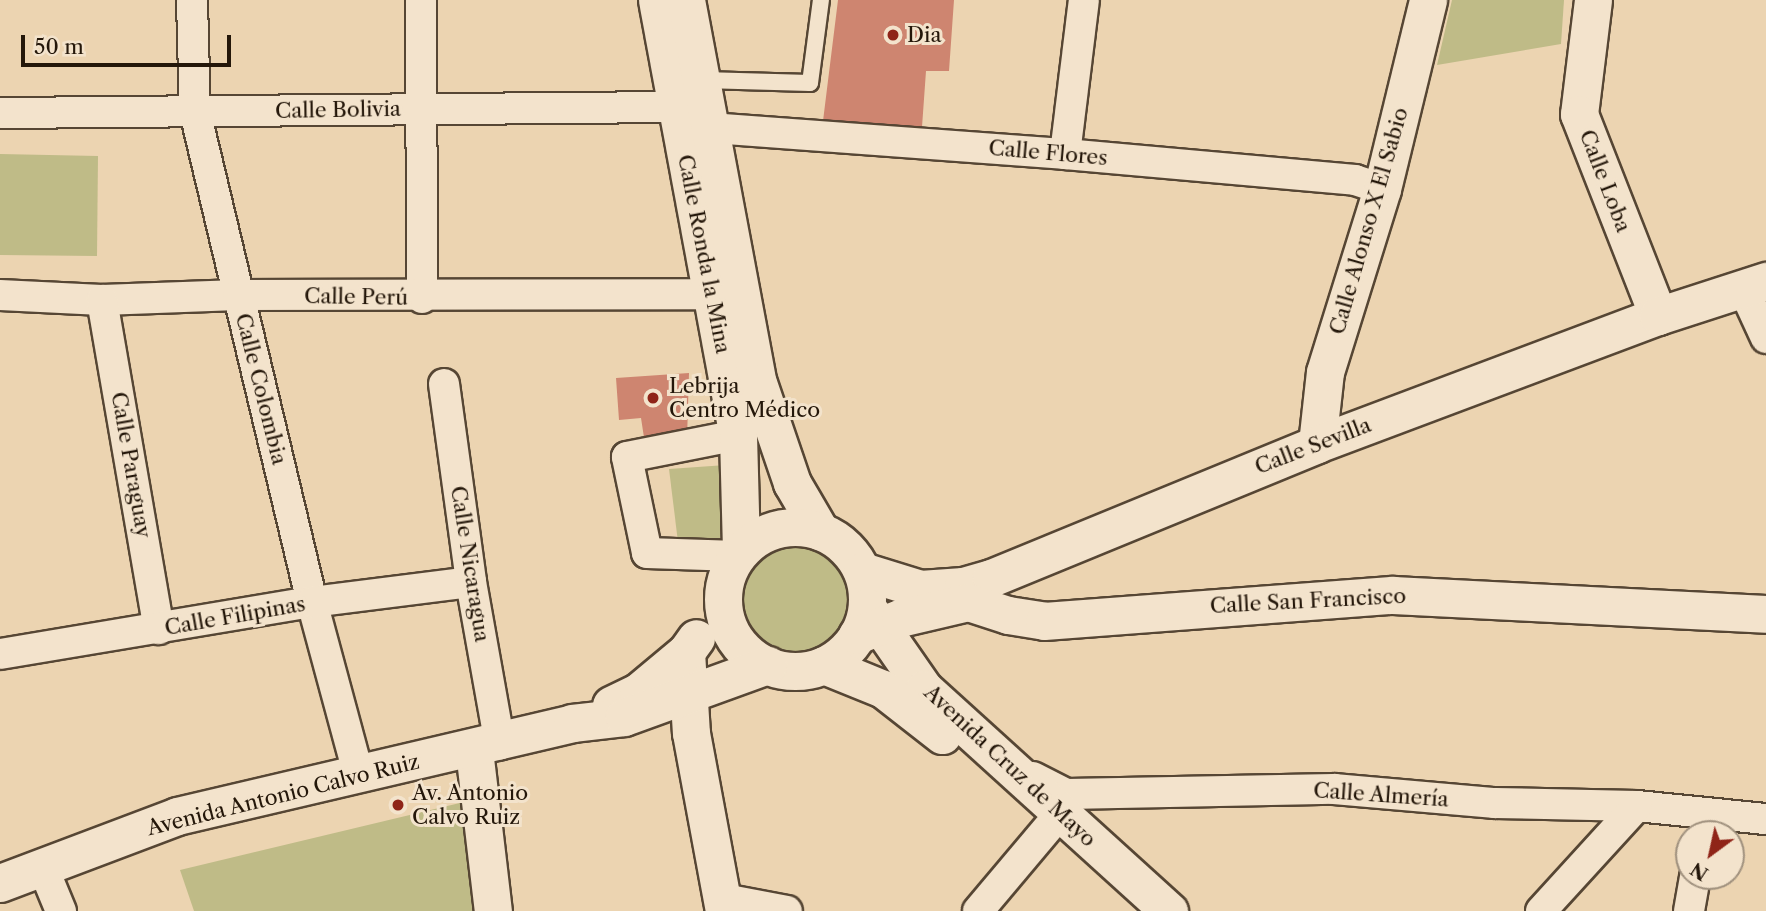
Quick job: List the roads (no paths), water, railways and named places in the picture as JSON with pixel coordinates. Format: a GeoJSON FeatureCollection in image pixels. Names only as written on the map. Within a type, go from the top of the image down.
{"type":"FeatureCollection","features":[{"type":"Feature","properties":{"kind":"street","name":"Calle Colombia"},"geometry":{"type":"LineString","coordinates":[[192,0],[195,112],[312,601],[358,774]]}},
{"type":"Feature","properties":{"kind":"street"},"geometry":{"type":"LineString","coordinates":[[421,0],[422,298]]}},
{"type":"Feature","properties":{"kind":"street","name":"Calle Ronda la Mina"},"geometry":{"type":"LineString","coordinates":[[657,0],[738,435],[739,553]]}},
{"type":"Feature","properties":{"kind":"street","name":"Calle Ronda la Mina"},"geometry":{"type":"LineString","coordinates":[[686,0],[758,383],[792,483],[820,531]]}},
{"type":"Feature","properties":{"kind":"street"},"geometry":{"type":"LineString","coordinates":[[1065,153],[1084,0]]}},
{"type":"Feature","properties":{"kind":"street","name":"Calle Alonso X El Sabio"},"geometry":{"type":"LineString","coordinates":[[1317,443],[1325,372],[1382,189],[1427,0]]}},
{"type":"Feature","properties":{"kind":"street","name":"Calle Loba"},"geometry":{"type":"LineString","coordinates":[[1593,0],[1579,114],[1658,316]]}},
{"type":"Feature","properties":{"kind":"street","name":"Calle Bolivia"},"geometry":{"type":"LineString","coordinates":[[0,113],[676,107]]}},
{"type":"Feature","properties":{"kind":"street","name":"Calle Flores"},"geometry":{"type":"LineString","coordinates":[[711,128],[1065,153],[1355,180],[1382,189]]}},
{"type":"Feature","properties":{"kind":"street"},"geometry":{"type":"LineString","coordinates":[[1755,285],[1766,338]]}},
{"type":"Feature","properties":{"kind":"street","name":"Calle Sevilla"},"geometry":{"type":"LineString","coordinates":[[866,610],[920,589],[963,586],[1317,443],[1658,316],[1755,285]]}},
{"type":"Feature","properties":{"kind":"street","name":"Calle Perú"},"geometry":{"type":"LineString","coordinates":[[0,295],[102,300],[238,295],[422,298],[711,294]]}},
{"type":"Feature","properties":{"kind":"street","name":"Calle Paraguay"},"geometry":{"type":"LineString","coordinates":[[102,300],[159,629]]}},
{"type":"Feature","properties":{"kind":"street","name":"Calle Nicaragua"},"geometry":{"type":"LineString","coordinates":[[444,384],[471,582],[487,747]]}},
{"type":"Feature","properties":{"kind":"street"},"geometry":{"type":"LineString","coordinates":[[738,435],[627,457],[647,553],[739,553]]}},
{"type":"Feature","properties":{"kind":"street"},"geometry":{"type":"LineString","coordinates":[[778,528],[820,531],[852,554],[866,610],[843,652],[824,664],[786,670],[768,665],[736,640],[723,601],[728,570],[739,553],[778,528]]}},
{"type":"Feature","properties":{"kind":"street","name":"Calle Filipinas"},"geometry":{"type":"LineString","coordinates":[[0,654],[312,601],[471,582]]}},
{"type":"Feature","properties":{"kind":"street","name":"Calle San Francisco"},"geometry":{"type":"LineString","coordinates":[[866,610],[968,602],[1008,615],[1044,621],[1393,595],[1766,614]]}},
{"type":"Feature","properties":{"kind":"street","name":"Avenida Antonio Calvo Ruiz"},"geometry":{"type":"LineString","coordinates":[[572,723],[638,692],[687,652],[723,601]]}},
{"type":"Feature","properties":{"kind":"street","name":"Avenida Cruz de Mayo"},"geometry":{"type":"LineString","coordinates":[[866,610],[924,690],[1170,911]]}},
{"type":"Feature","properties":{"kind":"street"},"geometry":{"type":"LineString","coordinates":[[687,652],[691,733],[724,905],[787,911]]}},
{"type":"Feature","properties":{"kind":"street","name":"Avenida Cruz de Mayo"},"geometry":{"type":"LineString","coordinates":[[824,664],[883,688],[1142,911]]}},
{"type":"Feature","properties":{"kind":"street","name":"Avenida Antonio Calvo Ruiz"},"geometry":{"type":"LineString","coordinates":[[0,883],[177,816],[487,747],[572,723],[624,717],[768,665]]}},
{"type":"Feature","properties":{"kind":"street"},"geometry":{"type":"LineString","coordinates":[[487,747],[492,911]]}},
{"type":"Feature","properties":{"kind":"street","name":"Calle Almería"},"geometry":{"type":"LineString","coordinates":[[1002,762],[1067,794],[1334,789],[1494,803],[1637,806],[1691,820]]}},
{"type":"Feature","properties":{"kind":"street"},"geometry":{"type":"LineString","coordinates":[[1541,911],[1637,806]]}},
{"type":"Feature","properties":{"kind":"street","name":"Calle Almería"},"geometry":{"type":"LineString","coordinates":[[1745,820],[1766,819]]}},
{"type":"Feature","properties":{"kind":"street"},"geometry":{"type":"LineString","coordinates":[[978,911],[1048,828]]}},
{"type":"Feature","properties":{"kind":"street"},"geometry":{"type":"LineString","coordinates":[[42,865],[61,911]]}},
{"type":"Feature","properties":{"kind":"street"},"geometry":{"type":"LineString","coordinates":[[1689,911],[1693,890]]}},
{"type":"Feature","properties":{"kind":"lane"},"geometry":{"type":"LineString","coordinates":[[703,80],[810,83],[821,0]]}},
{"type":"Feature","properties":{"kind":"place","name":"Dia"},"geometry":{"type":"Point","coordinates":[893,35]}},
{"type":"Feature","properties":{"kind":"place","name":"Lebrija Centro Médico"},"geometry":{"type":"Point","coordinates":[653,398]}},
{"type":"Feature","properties":{"kind":"place","name":"Av. Antonio Calvo Ruiz"},"geometry":{"type":"Point","coordinates":[398,805]}}]}
